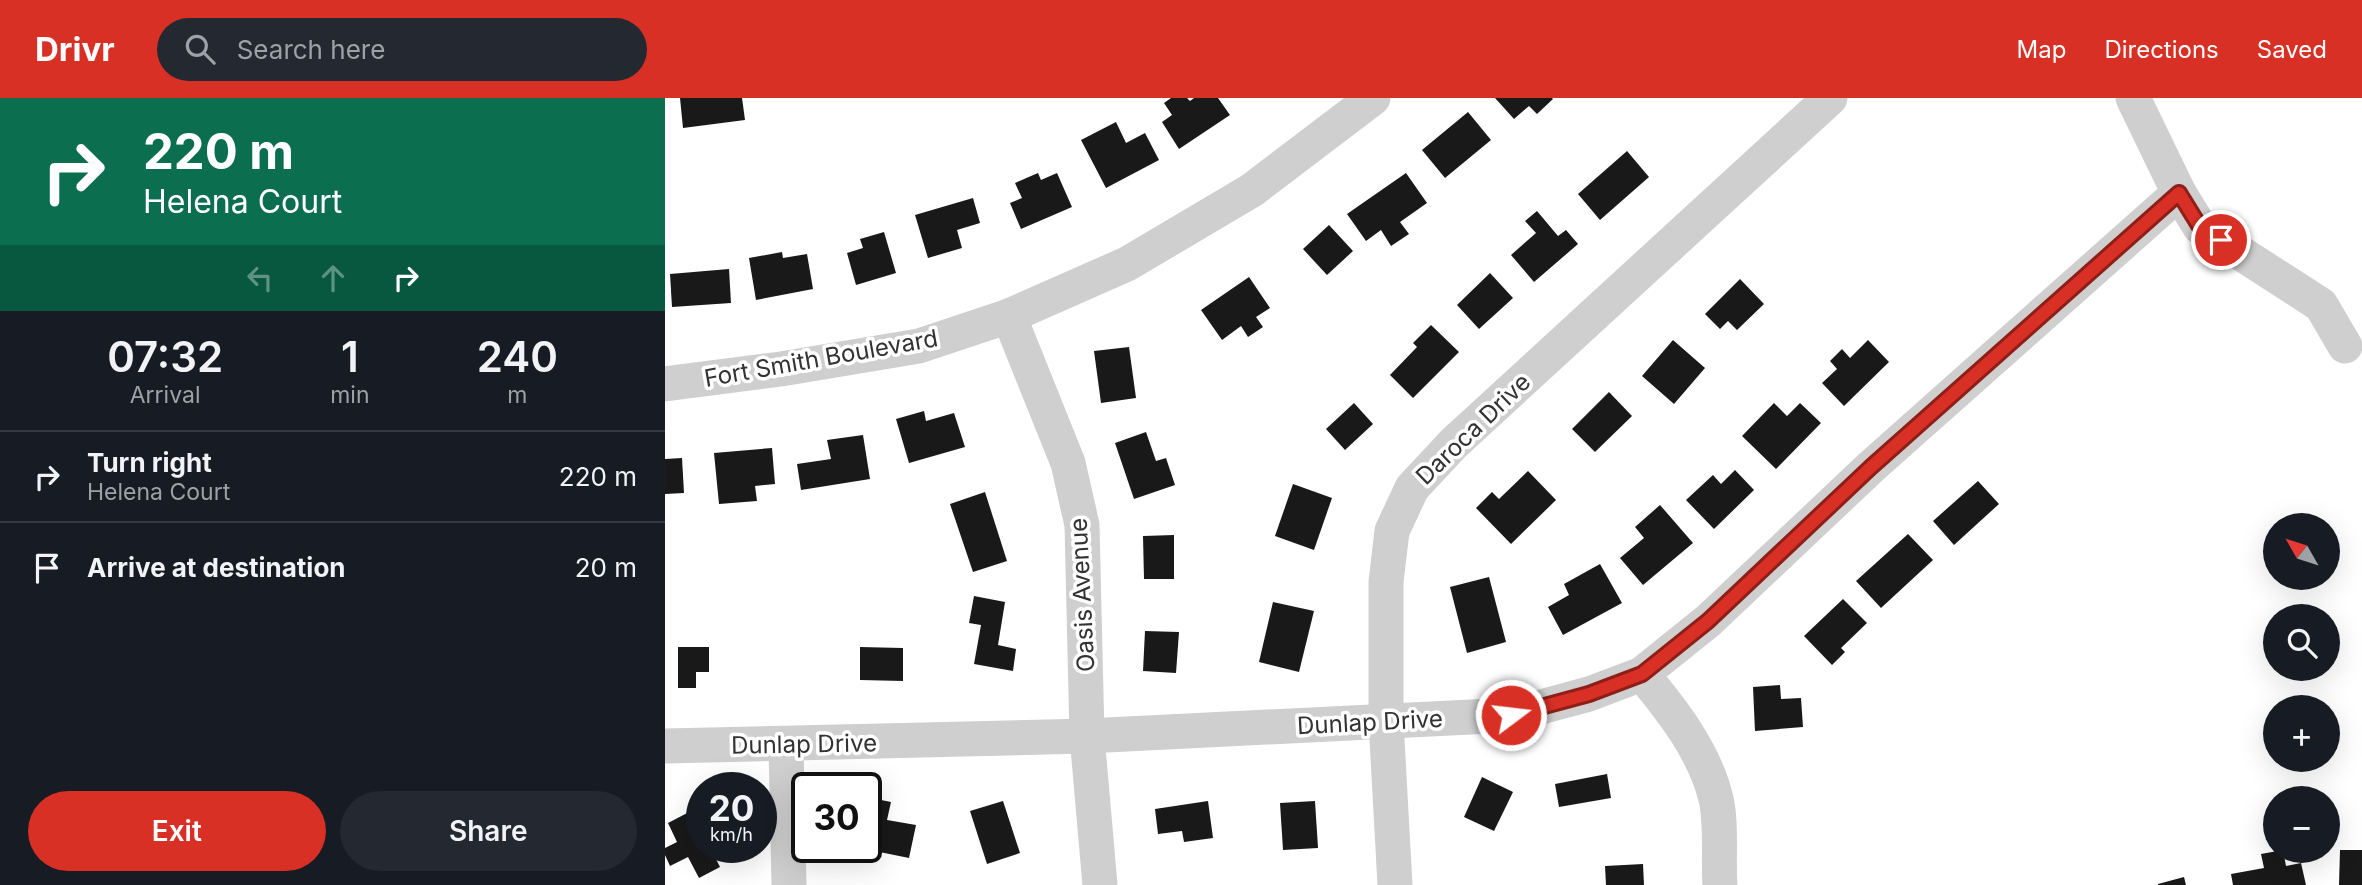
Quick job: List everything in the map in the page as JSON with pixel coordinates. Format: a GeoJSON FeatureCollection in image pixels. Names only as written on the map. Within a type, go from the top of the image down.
{"type":"FeatureCollection","features":[{"type":"Feature","properties":{"kind":"street","name":"Fort Smith Boulevard"},"geometry":{"type":"LineString","coordinates":[[665,384],[781,369],[919,346],[1009,316],[1127,264],[1252,190],[1373,98]]}},
{"type":"Feature","properties":{"kind":"street","name":"Daroca Drive"},"geometry":{"type":"LineString","coordinates":[[1395,885],[1385,721],[1386,582],[1392,531],[1412,488],[1454,443],[1830,98]]}},
{"type":"Feature","properties":{"kind":"street"},"geometry":{"type":"LineString","coordinates":[[2133,98],[2179,193],[2200,227],[2321,304],[2345,346]]}},
{"type":"Feature","properties":{"kind":"street","name":"Dunlap Drive"},"geometry":{"type":"LineString","coordinates":[[665,746],[1087,736],[1511,715],[1589,694],[1642,674],[1708,621],[1871,467],[2179,193]]}},
{"type":"Feature","properties":{"kind":"street","name":"Oasis Avenue"},"geometry":{"type":"LineString","coordinates":[[1009,316],[1068,463],[1082,525],[1087,736],[1100,885]]}},
{"type":"Feature","properties":{"kind":"street"},"geometry":{"type":"LineString","coordinates":[[1642,674],[1671,708],[1692,742],[1716,799],[1720,885]]}},
{"type":"Feature","properties":{"kind":"street"},"geometry":{"type":"LineString","coordinates":[[786,745],[789,885]]}},
{"type":"Feature","properties":{"kind":"building"},"geometry":{"type":"Polygon","coordinates":[[[680,98],[742,98],[745,120],[683,128],[680,98]]]}},
{"type":"Feature","properties":{"kind":"building"},"geometry":{"type":"Polygon","coordinates":[[[1171,98],[1187,98],[1190,101],[1194,98],[1218,98],[1230,115],[1179,149],[1162,122],[1172,115],[1164,103],[1171,98]]]}},
{"type":"Feature","properties":{"kind":"building"},"geometry":{"type":"Polygon","coordinates":[[[1495,98],[1553,99],[1537,114],[1529,106],[1514,119],[1495,98]]]}},
{"type":"Feature","properties":{"kind":"building"},"geometry":{"type":"Polygon","coordinates":[[[1468,112],[1491,140],[1445,178],[1422,150],[1468,112]]]}},
{"type":"Feature","properties":{"kind":"building"},"geometry":{"type":"Polygon","coordinates":[[[1116,122],[1126,143],[1145,133],[1159,160],[1106,188],[1081,140],[1116,122]]]}},
{"type":"Feature","properties":{"kind":"building"},"geometry":{"type":"Polygon","coordinates":[[[1627,151],[1649,177],[1600,220],[1578,194],[1627,151]]]}},
{"type":"Feature","properties":{"kind":"building"},"geometry":{"type":"Polygon","coordinates":[[[1038,173],[1041,180],[1057,173],[1072,207],[1021,229],[1010,203],[1022,198],[1015,183],[1038,173]]]}},
{"type":"Feature","properties":{"kind":"building"},"geometry":{"type":"Polygon","coordinates":[[[1406,173],[1427,203],[1400,222],[1409,234],[1391,246],[1381,230],[1366,241],[1347,214],[1406,173]]]}},
{"type":"Feature","properties":{"kind":"building"},"geometry":{"type":"Polygon","coordinates":[[[973,198],[980,223],[957,230],[962,248],[928,258],[915,215],[973,198]]]}},
{"type":"Feature","properties":{"kind":"building"},"geometry":{"type":"Polygon","coordinates":[[[1537,211],[1558,236],[1566,230],[1578,244],[1534,282],[1511,255],[1536,233],[1525,221],[1537,211]]]}},
{"type":"Feature","properties":{"kind":"building"},"geometry":{"type":"Polygon","coordinates":[[[1329,225],[1353,251],[1327,275],[1303,249],[1329,225]]]}},
{"type":"Feature","properties":{"kind":"building"},"geometry":{"type":"Polygon","coordinates":[[[884,232],[896,273],[856,285],[847,253],[863,248],[860,239],[884,232]]]}},
{"type":"Feature","properties":{"kind":"building"},"geometry":{"type":"Polygon","coordinates":[[[782,252],[783,258],[807,254],[813,289],[756,300],[749,258],[782,252]]]}},
{"type":"Feature","properties":{"kind":"building"},"geometry":{"type":"Polygon","coordinates":[[[729,269],[731,303],[672,307],[670,274],[729,269]]]}},
{"type":"Feature","properties":{"kind":"building"},"geometry":{"type":"Polygon","coordinates":[[[1490,273],[1513,298],[1479,329],[1457,305],[1490,273]]]}},
{"type":"Feature","properties":{"kind":"building"},"geometry":{"type":"Polygon","coordinates":[[[1249,277],[1270,308],[1256,317],[1263,327],[1248,337],[1241,326],[1222,340],[1201,310],[1249,277]]]}},
{"type":"Feature","properties":{"kind":"building"},"geometry":{"type":"Polygon","coordinates":[[[1740,279],[1764,304],[1737,330],[1728,321],[1720,329],[1705,314],[1740,279]]]}},
{"type":"Feature","properties":{"kind":"building"},"geometry":{"type":"Polygon","coordinates":[[[1431,325],[1459,352],[1413,398],[1390,375],[1417,347],[1413,343],[1431,325]]]}},
{"type":"Feature","properties":{"kind":"building"},"geometry":{"type":"Polygon","coordinates":[[[1673,340],[1705,368],[1674,404],[1642,376],[1673,340]]]}},
{"type":"Feature","properties":{"kind":"building"},"geometry":{"type":"Polygon","coordinates":[[[1868,340],[1889,362],[1844,406],[1822,383],[1837,369],[1830,361],[1842,349],[1850,358],[1868,340]]]}},
{"type":"Feature","properties":{"kind":"building"},"geometry":{"type":"Polygon","coordinates":[[[1129,347],[1136,398],[1101,403],[1094,351],[1129,347]]]}},
{"type":"Feature","properties":{"kind":"building"},"geometry":{"type":"Polygon","coordinates":[[[1609,392],[1632,416],[1595,452],[1572,429],[1609,392]]]}},
{"type":"Feature","properties":{"kind":"building"},"geometry":{"type":"Polygon","coordinates":[[[1354,403],[1373,424],[1345,450],[1326,429],[1354,403]]]}},
{"type":"Feature","properties":{"kind":"building"},"geometry":{"type":"Polygon","coordinates":[[[1774,403],[1787,416],[1800,403],[1821,423],[1776,469],[1742,436],[1774,403]]]}},
{"type":"Feature","properties":{"kind":"building"},"geometry":{"type":"Polygon","coordinates":[[[924,411],[926,421],[954,413],[965,447],[909,463],[896,419],[924,411]]]}},
{"type":"Feature","properties":{"kind":"building"},"geometry":{"type":"Polygon","coordinates":[[[1146,432],[1156,461],[1166,458],[1175,485],[1134,499],[1115,443],[1146,432]]]}},
{"type":"Feature","properties":{"kind":"building"},"geometry":{"type":"Polygon","coordinates":[[[863,435],[870,479],[801,490],[797,464],[831,459],[827,440],[863,435]]]}},
{"type":"Feature","properties":{"kind":"building"},"geometry":{"type":"Polygon","coordinates":[[[772,448],[775,484],[755,486],[757,501],[719,504],[714,453],[772,448]]]}},
{"type":"Feature","properties":{"kind":"building"},"geometry":{"type":"Polygon","coordinates":[[[682,458],[684,493],[665,494],[665,459],[682,458]]]}},
{"type":"Feature","properties":{"kind":"building"},"geometry":{"type":"Polygon","coordinates":[[[1735,470],[1754,490],[1714,529],[1686,500],[1713,475],[1721,484],[1735,470]]]}},
{"type":"Feature","properties":{"kind":"building"},"geometry":{"type":"Polygon","coordinates":[[[1528,471],[1556,500],[1511,544],[1476,508],[1492,492],[1499,499],[1528,471]]]}},
{"type":"Feature","properties":{"kind":"building"},"geometry":{"type":"Polygon","coordinates":[[[1978,481],[1999,504],[1954,545],[1933,521],[1978,481]]]}},
{"type":"Feature","properties":{"kind":"building"},"geometry":{"type":"Polygon","coordinates":[[[1293,484],[1332,498],[1314,550],[1275,536],[1293,484]]]}},
{"type":"Feature","properties":{"kind":"building"},"geometry":{"type":"Polygon","coordinates":[[[985,492],[1007,561],[973,572],[950,504],[985,492]]]}},
{"type":"Feature","properties":{"kind":"building"},"geometry":{"type":"Polygon","coordinates":[[[1660,505],[1693,543],[1643,585],[1620,558],[1644,538],[1635,527],[1660,505]]]}},
{"type":"Feature","properties":{"kind":"building"},"geometry":{"type":"Polygon","coordinates":[[[1908,534],[1933,560],[1881,608],[1856,581],[1908,534]]]}},
{"type":"Feature","properties":{"kind":"building"},"geometry":{"type":"Polygon","coordinates":[[[1174,535],[1174,579],[1144,579],[1143,536],[1174,535]]]}},
{"type":"Feature","properties":{"kind":"building"},"geometry":{"type":"Polygon","coordinates":[[[1600,564],[1622,603],[1563,635],[1548,607],[1569,595],[1564,584],[1600,564]]]}},
{"type":"Feature","properties":{"kind":"building"},"geometry":{"type":"Polygon","coordinates":[[[1489,577],[1506,642],[1467,653],[1450,587],[1489,577]]]}},
{"type":"Feature","properties":{"kind":"building"},"geometry":{"type":"Polygon","coordinates":[[[974,596],[1005,602],[998,645],[1016,649],[1013,671],[974,664],[981,625],[969,623],[974,596]]]}},
{"type":"Feature","properties":{"kind":"building"},"geometry":{"type":"Polygon","coordinates":[[[1843,599],[1867,623],[1841,648],[1845,652],[1832,665],[1804,636],[1843,599]]]}},
{"type":"Feature","properties":{"kind":"building"},"geometry":{"type":"Polygon","coordinates":[[[1273,602],[1314,611],[1299,672],[1259,662],[1273,602]]]}},
{"type":"Feature","properties":{"kind":"building"},"geometry":{"type":"Polygon","coordinates":[[[1145,631],[1179,632],[1176,673],[1143,671],[1145,631]]]}},
{"type":"Feature","properties":{"kind":"building"},"geometry":{"type":"Polygon","coordinates":[[[678,647],[709,647],[709,672],[696,672],[696,688],[678,688],[678,647]]]}},
{"type":"Feature","properties":{"kind":"building"},"geometry":{"type":"Polygon","coordinates":[[[860,647],[903,648],[903,681],[860,680],[860,647]]]}},
{"type":"Feature","properties":{"kind":"building"},"geometry":{"type":"Polygon","coordinates":[[[1780,685],[1781,699],[1801,698],[1803,727],[1755,731],[1753,687],[1780,685]]]}},
{"type":"Feature","properties":{"kind":"building"},"geometry":{"type":"Polygon","coordinates":[[[1607,774],[1611,798],[1559,807],[1555,784],[1607,774]]]}},
{"type":"Feature","properties":{"kind":"building"},"geometry":{"type":"Polygon","coordinates":[[[1482,777],[1513,792],[1494,831],[1464,817],[1482,777]]]}},
{"type":"Feature","properties":{"kind":"building"},"geometry":{"type":"Polygon","coordinates":[[[882,800],[891,802],[887,820],[916,825],[909,858],[882,852],[882,800]]]}},
{"type":"Feature","properties":{"kind":"building"},"geometry":{"type":"Polygon","coordinates":[[[1003,801],[1020,853],[987,864],[970,811],[1003,801]]]}},
{"type":"Feature","properties":{"kind":"building"},"geometry":{"type":"Polygon","coordinates":[[[1208,801],[1213,838],[1184,842],[1182,831],[1158,834],[1155,809],[1208,801]]]}},
{"type":"Feature","properties":{"kind":"building"},"geometry":{"type":"Polygon","coordinates":[[[1315,801],[1318,848],[1283,850],[1280,803],[1315,801]]]}},
{"type":"Feature","properties":{"kind":"building"},"geometry":{"type":"Polygon","coordinates":[[[686,814],[686,858],[670,866],[665,848],[677,842],[668,823],[686,814]]]}},
{"type":"Feature","properties":{"kind":"building"},"geometry":{"type":"Polygon","coordinates":[[[2340,850],[2362,850],[2362,885],[2339,885],[2340,850]]]}},
{"type":"Feature","properties":{"kind":"building"},"geometry":{"type":"Polygon","coordinates":[[[2261,854],[2263,863],[2285,863],[2286,866],[2301,863],[2306,885],[2233,885],[2231,874],[2264,868],[2261,854]]]}},
{"type":"Feature","properties":{"kind":"building"},"geometry":{"type":"Polygon","coordinates":[[[691,863],[718,863],[720,867],[699,878],[691,863]]]}},
{"type":"Feature","properties":{"kind":"building"},"geometry":{"type":"Polygon","coordinates":[[[1643,864],[1644,885],[1606,885],[1605,866],[1643,864]]]}},
{"type":"Feature","properties":{"kind":"building"},"geometry":{"type":"Polygon","coordinates":[[[2184,877],[2186,885],[2158,885],[2158,884],[2184,877]]]}},
{"type":"Feature","properties":{"kind":"route"},"geometry":{"type":"LineString","coordinates":[[1511,715],[1589,694],[1642,674],[1708,621],[1871,467],[2179,193],[2200,227],[2221,240]]}}]}
